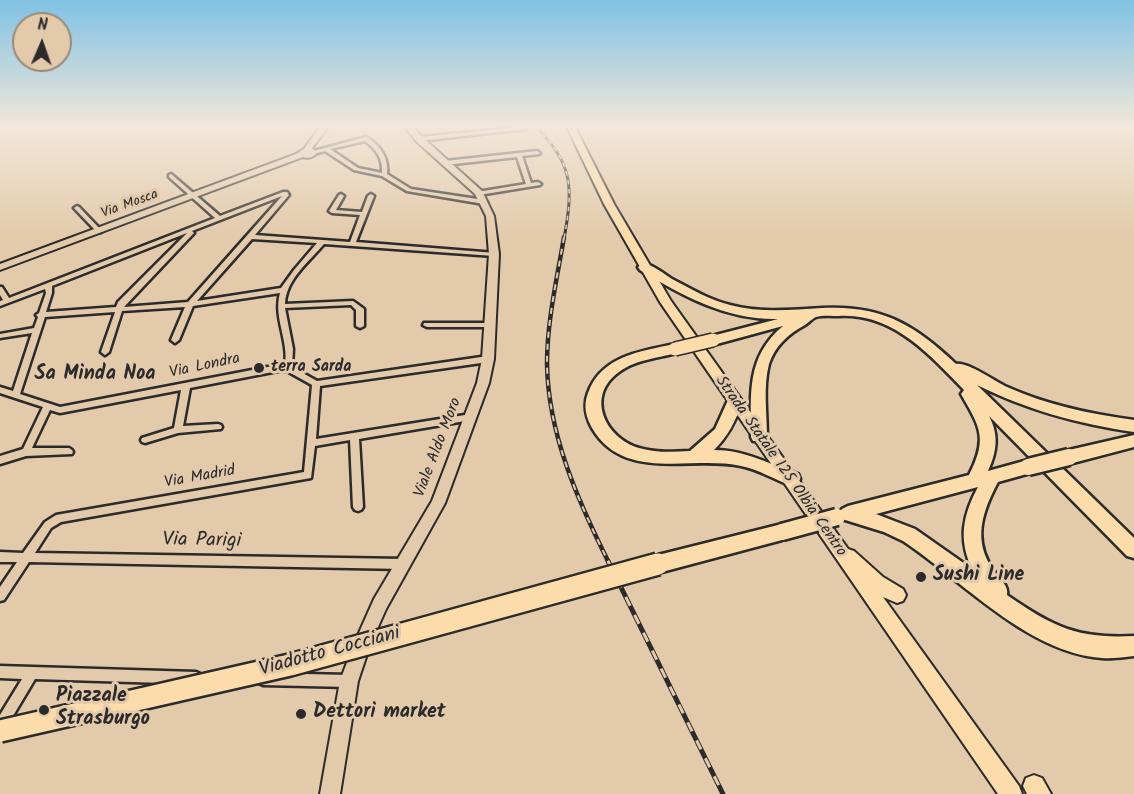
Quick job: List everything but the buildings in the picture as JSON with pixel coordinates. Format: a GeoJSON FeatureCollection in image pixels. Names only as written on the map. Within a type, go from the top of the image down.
{"type":"FeatureCollection","features":[{"type":"Feature","properties":{"kind":"highway"},"geometry":{"type":"LineString","coordinates":[[644,267],[693,296],[722,307],[775,315],[858,311],[886,318],[903,326],[936,353],[1134,550]]}},
{"type":"Feature","properties":{"kind":"highway"},"geometry":{"type":"LineString","coordinates":[[792,479],[743,459],[716,456],[665,460],[638,455],[612,441],[596,423],[592,407],[596,388],[607,371],[625,361],[816,313]]}},
{"type":"Feature","properties":{"kind":"highway"},"geometry":{"type":"LineString","coordinates":[[759,437],[757,382],[764,356],[790,325],[816,313]]}},
{"type":"Feature","properties":{"kind":"highway"},"geometry":{"type":"LineString","coordinates":[[936,353],[984,383],[1020,399],[1065,415],[1134,426]]}},
{"type":"Feature","properties":{"kind":"highway"},"geometry":{"type":"LineString","coordinates":[[936,353],[982,415],[989,437],[989,453],[978,480],[971,520],[970,543],[985,576],[1008,603],[1048,631]]}},
{"type":"Feature","properties":{"kind":"highway"},"geometry":{"type":"LineString","coordinates":[[691,458],[712,444],[724,428],[734,402]]}},
{"type":"Feature","properties":{"kind":"highway","name":"Viadotto Cocciani"},"geometry":{"type":"LineString","coordinates":[[0,729],[290,665],[658,564],[1134,441]]}},
{"type":"Feature","properties":{"kind":"highway"},"geometry":{"type":"LineString","coordinates":[[843,516],[888,525],[907,534],[933,549],[1019,615],[1077,644],[1120,648],[1134,646]]}},
{"type":"Feature","properties":{"kind":"main road","name":"Via Mosca"},"geometry":{"type":"LineString","coordinates":[[0,267],[276,164]]}},
{"type":"Feature","properties":{"kind":"main road","name":"Viale Aldo Moro"},"geometry":{"type":"LineString","coordinates":[[330,794],[349,681],[380,604],[438,503],[483,383],[488,359],[494,254],[493,224],[479,193],[446,164]]}},
{"type":"Feature","properties":{"kind":"main road","name":"Strada Statale 125 Olbia Centro"},"geometry":{"type":"LineString","coordinates":[[589,164],[644,267],[734,402],[792,479],[835,545],[1011,794]]}},
{"type":"Feature","properties":{"kind":"main road"},"geometry":{"type":"LineString","coordinates":[[835,545],[870,574],[882,590],[897,595]]}},
{"type":"Feature","properties":{"kind":"street"},"geometry":{"type":"LineString","coordinates":[[349,164],[356,169],[384,176],[409,190],[484,202]]}},
{"type":"Feature","properties":{"kind":"street","name":"Via Mosca"},"geometry":{"type":"LineString","coordinates":[[383,164],[384,176]]}},
{"type":"Feature","properties":{"kind":"street"},"geometry":{"type":"LineString","coordinates":[[522,164],[529,186]]}},
{"type":"Feature","properties":{"kind":"street"},"geometry":{"type":"LineString","coordinates":[[171,176],[219,219]]}},
{"type":"Feature","properties":{"kind":"street"},"geometry":{"type":"LineString","coordinates":[[479,193],[538,184]]}},
{"type":"Feature","properties":{"kind":"street"},"geometry":{"type":"LineString","coordinates":[[0,289],[3,302],[285,193],[282,201],[252,237],[190,304],[175,340]]}},
{"type":"Feature","properties":{"kind":"street"},"geometry":{"type":"LineString","coordinates":[[341,196],[332,211],[364,214]]}},
{"type":"Feature","properties":{"kind":"street"},"geometry":{"type":"LineString","coordinates":[[352,244],[371,196]]}},
{"type":"Feature","properties":{"kind":"street"},"geometry":{"type":"LineString","coordinates":[[77,208],[99,231]]}},
{"type":"Feature","properties":{"kind":"street"},"geometry":{"type":"LineString","coordinates":[[105,352],[118,309],[194,230]]}},
{"type":"Feature","properties":{"kind":"street"},"geometry":{"type":"LineString","coordinates":[[252,237],[494,254]]}},
{"type":"Feature","properties":{"kind":"street"},"geometry":{"type":"LineString","coordinates":[[322,242],[284,290],[282,306],[291,359],[288,368],[316,384],[488,359]]}},
{"type":"Feature","properties":{"kind":"street"},"geometry":{"type":"LineString","coordinates":[[16,393],[49,293],[48,285]]}},
{"type":"Feature","properties":{"kind":"street"},"geometry":{"type":"LineString","coordinates":[[40,315],[190,304],[284,290]]}},
{"type":"Feature","properties":{"kind":"street"},"geometry":{"type":"LineString","coordinates":[[282,306],[353,303],[360,309],[360,326]]}},
{"type":"Feature","properties":{"kind":"street"},"geometry":{"type":"LineString","coordinates":[[427,325],[489,325]]}},
{"type":"Feature","properties":{"kind":"street"},"geometry":{"type":"LineString","coordinates":[[0,336],[36,330]]}},
{"type":"Feature","properties":{"kind":"street","name":"Via Londra"},"geometry":{"type":"LineString","coordinates":[[0,390],[16,393],[47,407],[60,410],[186,387],[252,372],[288,368]]}},
{"type":"Feature","properties":{"kind":"street","name":"Via Madrid"},"geometry":{"type":"LineString","coordinates":[[25,557],[48,525],[58,518],[308,475],[316,384]]}},
{"type":"Feature","properties":{"kind":"street"},"geometry":{"type":"LineString","coordinates":[[178,430],[186,387]]}},
{"type":"Feature","properties":{"kind":"street"},"geometry":{"type":"LineString","coordinates":[[26,452],[47,407]]}},
{"type":"Feature","properties":{"kind":"street"},"geometry":{"type":"LineString","coordinates":[[311,443],[471,417]]}},
{"type":"Feature","properties":{"kind":"street"},"geometry":{"type":"LineString","coordinates":[[146,440],[178,430],[218,427]]}},
{"type":"Feature","properties":{"kind":"street"},"geometry":{"type":"LineString","coordinates":[[354,436],[358,507]]}},
{"type":"Feature","properties":{"kind":"street"},"geometry":{"type":"LineString","coordinates":[[0,460],[26,452],[69,452]]}},
{"type":"Feature","properties":{"kind":"street","name":"Via Parigi"},"geometry":{"type":"LineString","coordinates":[[0,557],[404,564]]}},
{"type":"Feature","properties":{"kind":"street"},"geometry":{"type":"LineString","coordinates":[[0,596],[25,557]]}},
{"type":"Feature","properties":{"kind":"street"},"geometry":{"type":"LineString","coordinates":[[0,672],[349,681]]}},
{"type":"Feature","properties":{"kind":"street"},"geometry":{"type":"LineString","coordinates":[[0,729],[32,673]]}},
{"type":"Feature","properties":{"kind":"railway"},"geometry":{"type":"LineString","coordinates":[[563,164],[568,178],[569,191],[564,239]]}},
{"type":"Feature","properties":{"kind":"railway"},"geometry":{"type":"LineString","coordinates":[[564,237],[549,332],[547,364],[549,390],[553,416],[567,467],[586,516],[609,563]]}},
{"type":"Feature","properties":{"kind":"railway"},"geometry":{"type":"LineString","coordinates":[[608,561],[723,794]]}},
{"type":"Feature","properties":{"kind":"place","name":"terra Sarda"},"geometry":{"type":"Point","coordinates":[259,368]}},
{"type":"Feature","properties":{"kind":"place","name":"Sushi Line"},"geometry":{"type":"Point","coordinates":[921,577]}},
{"type":"Feature","properties":{"kind":"place","name":"Piazzale Strasburgo"},"geometry":{"type":"Point","coordinates":[44,710]}},
{"type":"Feature","properties":{"kind":"place","name":"Dettori market"},"geometry":{"type":"Point","coordinates":[301,714]}},
{"type":"Feature","properties":{"kind":"district","name":"Sa Minda Noa"},"geometry":{"type":"Point","coordinates":[95,376]}}]}
